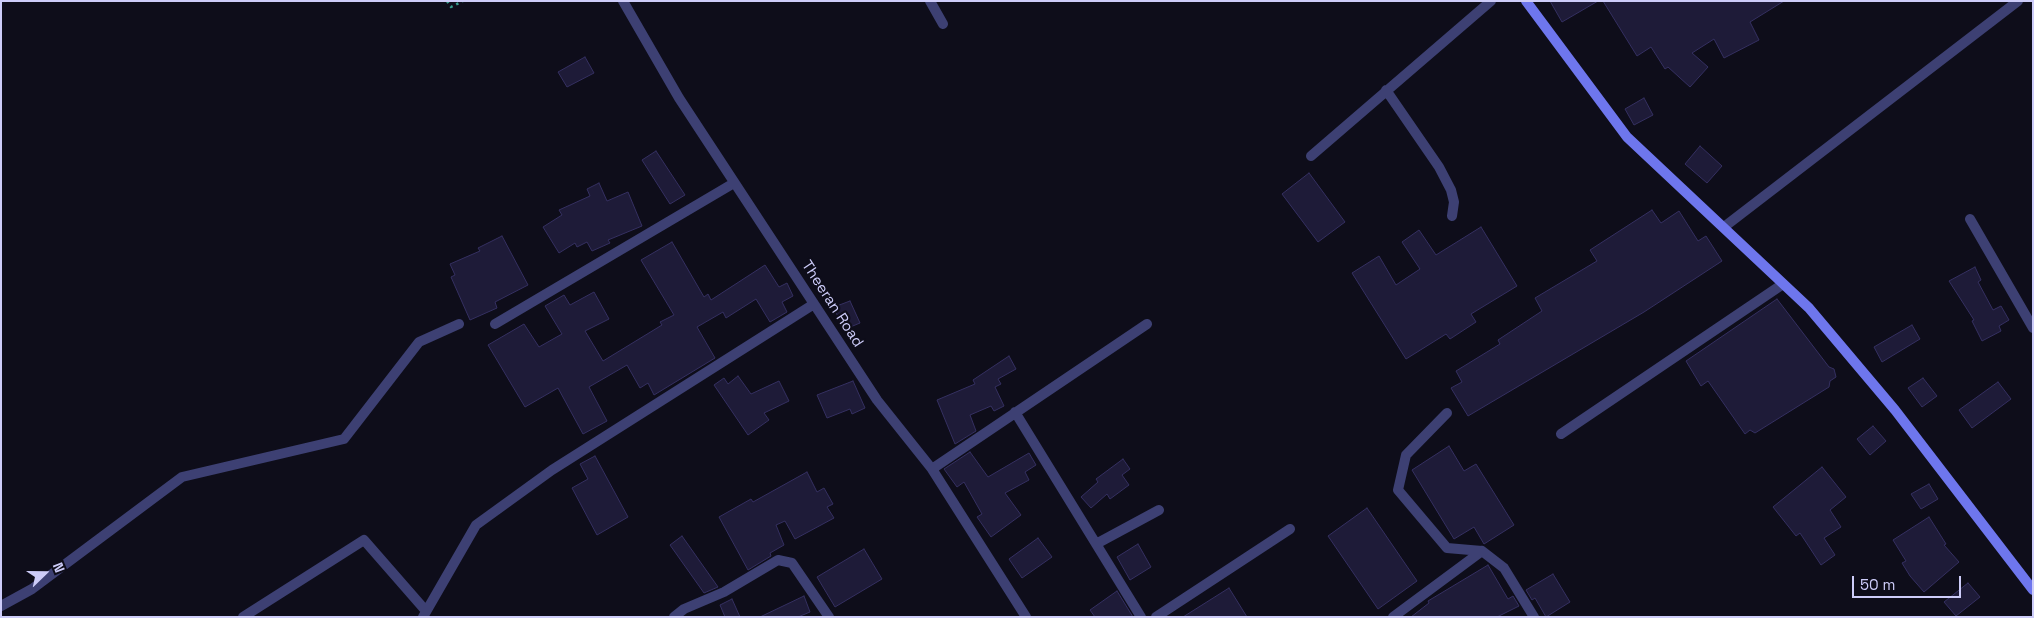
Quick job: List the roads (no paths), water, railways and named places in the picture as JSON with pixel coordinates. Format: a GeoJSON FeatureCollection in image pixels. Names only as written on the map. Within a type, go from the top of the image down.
{"type":"FeatureCollection","features":[{"type":"Feature","properties":{"kind":"street","name":"Theeran Road"},"geometry":{"type":"LineString","coordinates":[[623,1],[679,98],[734,183],[877,400],[932,469],[1026,617]]}},
{"type":"Feature","properties":{"kind":"street"},"geometry":{"type":"LineString","coordinates":[[930,1],[943,24]]}},
{"type":"Feature","properties":{"kind":"street"},"geometry":{"type":"LineString","coordinates":[[1311,156],[1491,1]]}},
{"type":"Feature","properties":{"kind":"street"},"geometry":{"type":"LineString","coordinates":[[1526,1],[1628,137],[1809,308],[1895,410],[2033,590]]}},
{"type":"Feature","properties":{"kind":"street"},"geometry":{"type":"LineString","coordinates":[[1724,227],[2018,1]]}},
{"type":"Feature","properties":{"kind":"street"},"geometry":{"type":"LineString","coordinates":[[1386,90],[1443,174],[1451,190],[1454,202],[1452,216]]}},
{"type":"Feature","properties":{"kind":"street"},"geometry":{"type":"LineString","coordinates":[[495,324],[734,183]]}},
{"type":"Feature","properties":{"kind":"street"},"geometry":{"type":"LineString","coordinates":[[1970,219],[2033,328]]}},
{"type":"Feature","properties":{"kind":"street"},"geometry":{"type":"LineString","coordinates":[[1561,434],[1783,284]]}},
{"type":"Feature","properties":{"kind":"street"},"geometry":{"type":"LineString","coordinates":[[243,617],[364,540],[425,614],[476,525],[552,470],[814,304]]}},
{"type":"Feature","properties":{"kind":"street"},"geometry":{"type":"LineString","coordinates":[[1,606],[32,589],[182,477],[344,439],[419,342],[459,324]]}},
{"type":"Feature","properties":{"kind":"street"},"geometry":{"type":"LineString","coordinates":[[932,469],[1147,324]]}},
{"type":"Feature","properties":{"kind":"street"},"geometry":{"type":"LineString","coordinates":[[1015,412],[1141,617]]}},
{"type":"Feature","properties":{"kind":"street"},"geometry":{"type":"LineString","coordinates":[[1447,413],[1406,455],[1398,490],[1447,548],[1482,551],[1504,568],[1534,617]]}},
{"type":"Feature","properties":{"kind":"street"},"geometry":{"type":"LineString","coordinates":[[1096,544],[1160,510]]}},
{"type":"Feature","properties":{"kind":"street"},"geometry":{"type":"LineString","coordinates":[[1156,617],[1290,529]]}},
{"type":"Feature","properties":{"kind":"street"},"geometry":{"type":"LineString","coordinates":[[1393,617],[1482,551]]}},
{"type":"Feature","properties":{"kind":"street"},"geometry":{"type":"LineString","coordinates":[[674,617],[684,609],[724,592],[778,560],[792,562],[829,617]]}}]}
